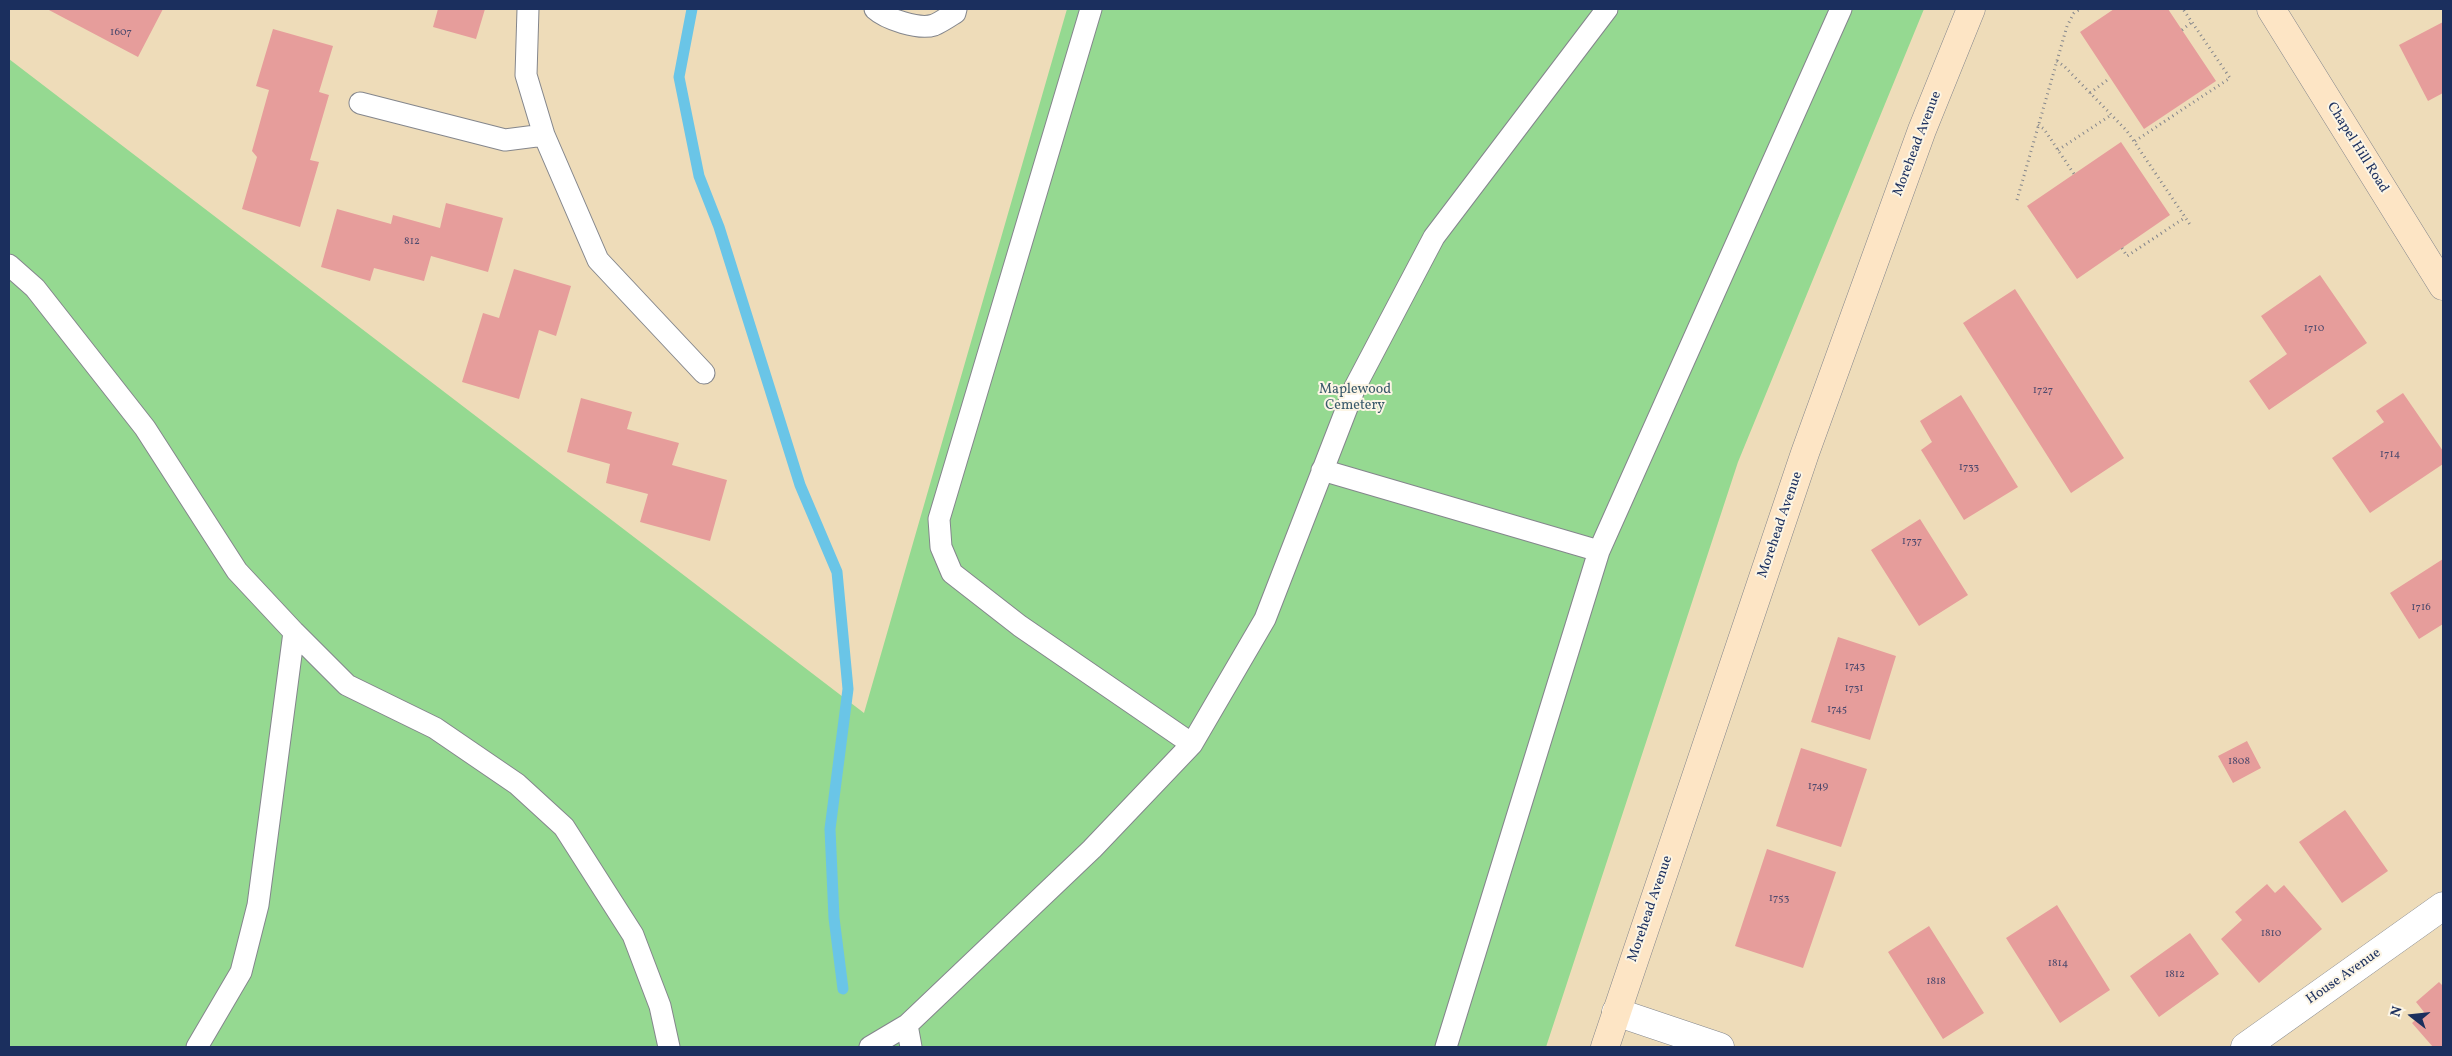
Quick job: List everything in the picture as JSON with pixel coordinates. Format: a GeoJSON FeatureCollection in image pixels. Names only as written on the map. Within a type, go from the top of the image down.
{"type":"FeatureCollection","features":[{"type":"Feature","properties":{"kind":"street","name":"Morehead Avenue"},"geometry":{"type":"LineString","coordinates":[[1605,1047],[1805,453],[1922,130],[1971,9]]}},
{"type":"Feature","properties":{"kind":"street","name":"Chapel Hill Road"},"geometry":{"type":"LineString","coordinates":[[2271,9],[2443,286]]}},
{"type":"Feature","properties":{"kind":"street","name":"House Avenue"},"geometry":{"type":"LineString","coordinates":[[2245,1047],[2441,912]]}},
{"type":"Feature","properties":{"kind":"street"},"geometry":{"type":"LineString","coordinates":[[1616,1012],[1720,1047]]}},
{"type":"Feature","properties":{"kind":"lane"},"geometry":{"type":"LineString","coordinates":[[528,9],[526,75],[544,135],[598,260],[704,373]]}},
{"type":"Feature","properties":{"kind":"lane"},"geometry":{"type":"LineString","coordinates":[[875,9],[883,16],[911,25],[933,26],[955,13],[956,9]]}},
{"type":"Feature","properties":{"kind":"lane"},"geometry":{"type":"LineString","coordinates":[[1091,9],[939,519],[941,547],[952,573],[1020,626],[1192,744]]}},
{"type":"Feature","properties":{"kind":"lane"},"geometry":{"type":"LineString","coordinates":[[870,1047],[907,1025],[1092,849],[1192,744],[1265,619],[1355,386],[1434,237],[1607,9]]}},
{"type":"Feature","properties":{"kind":"lane"},"geometry":{"type":"LineString","coordinates":[[1446,1047],[1598,551],[1841,9]]}},
{"type":"Feature","properties":{"kind":"lane"},"geometry":{"type":"LineString","coordinates":[[360,103],[505,140],[544,135]]}},
{"type":"Feature","properties":{"kind":"lane"},"geometry":{"type":"LineString","coordinates":[[9,264],[35,288],[145,428],[238,572],[294,632],[346,684],[435,728],[517,784],[564,827],[633,935],[660,1006],[669,1047]]}},
{"type":"Feature","properties":{"kind":"lane"},"geometry":{"type":"LineString","coordinates":[[1322,470],[1598,551]]}},
{"type":"Feature","properties":{"kind":"lane"},"geometry":{"type":"LineString","coordinates":[[197,1047],[241,972],[258,904],[294,632]]}},
{"type":"Feature","properties":{"kind":"lane"},"geometry":{"type":"LineString","coordinates":[[907,1025],[911,1047]]}},
{"type":"Feature","properties":{"kind":"path"},"geometry":{"type":"LineString","coordinates":[[2017,200],[2070,18],[2080,9]]}},
{"type":"Feature","properties":{"kind":"path"},"geometry":{"type":"LineString","coordinates":[[2135,141],[2230,78],[2183,9]]}},
{"type":"Feature","properties":{"kind":"path"},"geometry":{"type":"LineString","coordinates":[[2182,30],[2192,22]]}},
{"type":"Feature","properties":{"kind":"path"},"geometry":{"type":"LineString","coordinates":[[2057,61],[2135,141],[2191,226]]}},
{"type":"Feature","properties":{"kind":"path"},"geometry":{"type":"LineString","coordinates":[[2090,93],[2110,78]]}},
{"type":"Feature","properties":{"kind":"path"},"geometry":{"type":"LineString","coordinates":[[2058,150],[2111,115]]}},
{"type":"Feature","properties":{"kind":"path"},"geometry":{"type":"LineString","coordinates":[[2038,125],[2074,174]]}},
{"type":"Feature","properties":{"kind":"path"},"geometry":{"type":"LineString","coordinates":[[2122,248],[2127,256],[2186,217]]}},
{"type":"Feature","properties":{"kind":"green space","name":"Maplewood Cemetery"},"geometry":{"type":"Polygon","coordinates":[[[1067,9],[1924,9],[1738,462],[1546,1047],[9,1047],[9,59],[864,713],[1067,9]]]}},
{"type":"Feature","properties":{"kind":"building"},"geometry":{"type":"Polygon","coordinates":[[[47,9],[163,9],[138,57],[47,9]]]}},
{"type":"Feature","properties":{"kind":"building"},"geometry":{"type":"Polygon","coordinates":[[[438,9],[485,9],[476,39],[433,27],[438,9]]]}},
{"type":"Feature","properties":{"kind":"building"},"geometry":{"type":"Polygon","coordinates":[[[2114,9],[2168,9],[2216,81],[2144,129],[2080,32],[2114,9]]]}},
{"type":"Feature","properties":{"kind":"building"},"geometry":{"type":"Polygon","coordinates":[[[2443,22],[2443,93],[2428,101],[2399,45],[2443,22]]]}},
{"type":"Feature","properties":{"kind":"building"},"geometry":{"type":"Polygon","coordinates":[[[273,29],[333,46],[319,92],[329,95],[310,160],[319,162],[300,227],[242,209],[257,157],[252,151],[269,90],[256,86],[273,29]]]}},
{"type":"Feature","properties":{"kind":"building"},"geometry":{"type":"Polygon","coordinates":[[[2121,142],[2170,215],[2077,279],[2027,206],[2121,142]]]}},
{"type":"Feature","properties":{"kind":"building"},"geometry":{"type":"Polygon","coordinates":[[[446,203],[503,218],[488,272],[431,256],[424,281],[374,268],[370,281],[321,267],[337,209],[391,224],[393,215],[440,228],[446,203]]]}},
{"type":"Feature","properties":{"kind":"building"},"geometry":{"type":"Polygon","coordinates":[[[514,269],[571,286],[556,336],[539,330],[519,399],[462,382],[483,313],[499,318],[514,269]]]}},
{"type":"Feature","properties":{"kind":"building"},"geometry":{"type":"Polygon","coordinates":[[[2320,275],[2367,343],[2269,410],[2249,381],[2287,354],[2261,316],[2320,275]]]}},
{"type":"Feature","properties":{"kind":"building"},"geometry":{"type":"Polygon","coordinates":[[[2015,289],[2124,458],[2071,493],[1963,323],[2015,289]]]}},
{"type":"Feature","properties":{"kind":"building"},"geometry":{"type":"Polygon","coordinates":[[[2403,393],[2443,451],[2443,464],[2370,513],[2332,458],[2384,422],[2376,411],[2403,393]]]}},
{"type":"Feature","properties":{"kind":"building"},"geometry":{"type":"Polygon","coordinates":[[[1961,395],[2018,487],[1964,520],[1921,450],[1932,442],[1920,421],[1961,395]]]}},
{"type":"Feature","properties":{"kind":"building"},"geometry":{"type":"Polygon","coordinates":[[[581,398],[632,412],[627,429],[679,443],[672,465],[727,480],[710,541],[640,522],[648,494],[606,483],[610,464],[567,452],[581,398]]]}},
{"type":"Feature","properties":{"kind":"building"},"geometry":{"type":"Polygon","coordinates":[[[1920,519],[1968,595],[1919,626],[1871,550],[1920,519]]]}},
{"type":"Feature","properties":{"kind":"building"},"geometry":{"type":"Polygon","coordinates":[[[2443,559],[2443,624],[2419,639],[2390,593],[2443,559]]]}},
{"type":"Feature","properties":{"kind":"building"},"geometry":{"type":"Polygon","coordinates":[[[1838,637],[1896,656],[1870,740],[1811,722],[1838,637]]]}},
{"type":"Feature","properties":{"kind":"building"},"geometry":{"type":"Polygon","coordinates":[[[2247,741],[2261,768],[2233,783],[2218,756],[2247,741]]]}},
{"type":"Feature","properties":{"kind":"building"},"geometry":{"type":"Polygon","coordinates":[[[1801,748],[1867,769],[1841,847],[1776,826],[1801,748]]]}},
{"type":"Feature","properties":{"kind":"building"},"geometry":{"type":"Polygon","coordinates":[[[2345,810],[2388,871],[2342,903],[2299,842],[2345,810]]]}},
{"type":"Feature","properties":{"kind":"building"},"geometry":{"type":"Polygon","coordinates":[[[1767,849],[1836,872],[1803,968],[1735,946],[1767,849]]]}},
{"type":"Feature","properties":{"kind":"building"},"geometry":{"type":"Polygon","coordinates":[[[2267,884],[2275,893],[2284,885],[2322,929],[2259,983],[2221,939],[2242,920],[2235,912],[2267,884]]]}},
{"type":"Feature","properties":{"kind":"building"},"geometry":{"type":"Polygon","coordinates":[[[2057,905],[2110,990],[2060,1023],[2006,938],[2057,905]]]}},
{"type":"Feature","properties":{"kind":"building"},"geometry":{"type":"Polygon","coordinates":[[[1929,926],[1984,1013],[1943,1039],[1888,952],[1929,926]]]}},
{"type":"Feature","properties":{"kind":"building"},"geometry":{"type":"Polygon","coordinates":[[[2190,933],[2219,974],[2159,1017],[2130,976],[2190,933]]]}},
{"type":"Feature","properties":{"kind":"building"},"geometry":{"type":"Polygon","coordinates":[[[2439,982],[2443,986],[2443,1047],[2433,1047],[2412,1023],[2424,1012],[2416,1002],[2439,982]]]}},
{"type":"Feature","properties":{"kind":"waterway"},"geometry":{"type":"LineString","coordinates":[[692,9],[679,77],[699,176],[719,227],[800,485],[837,572],[848,689],[830,829],[834,918],[843,989]]}}]}
